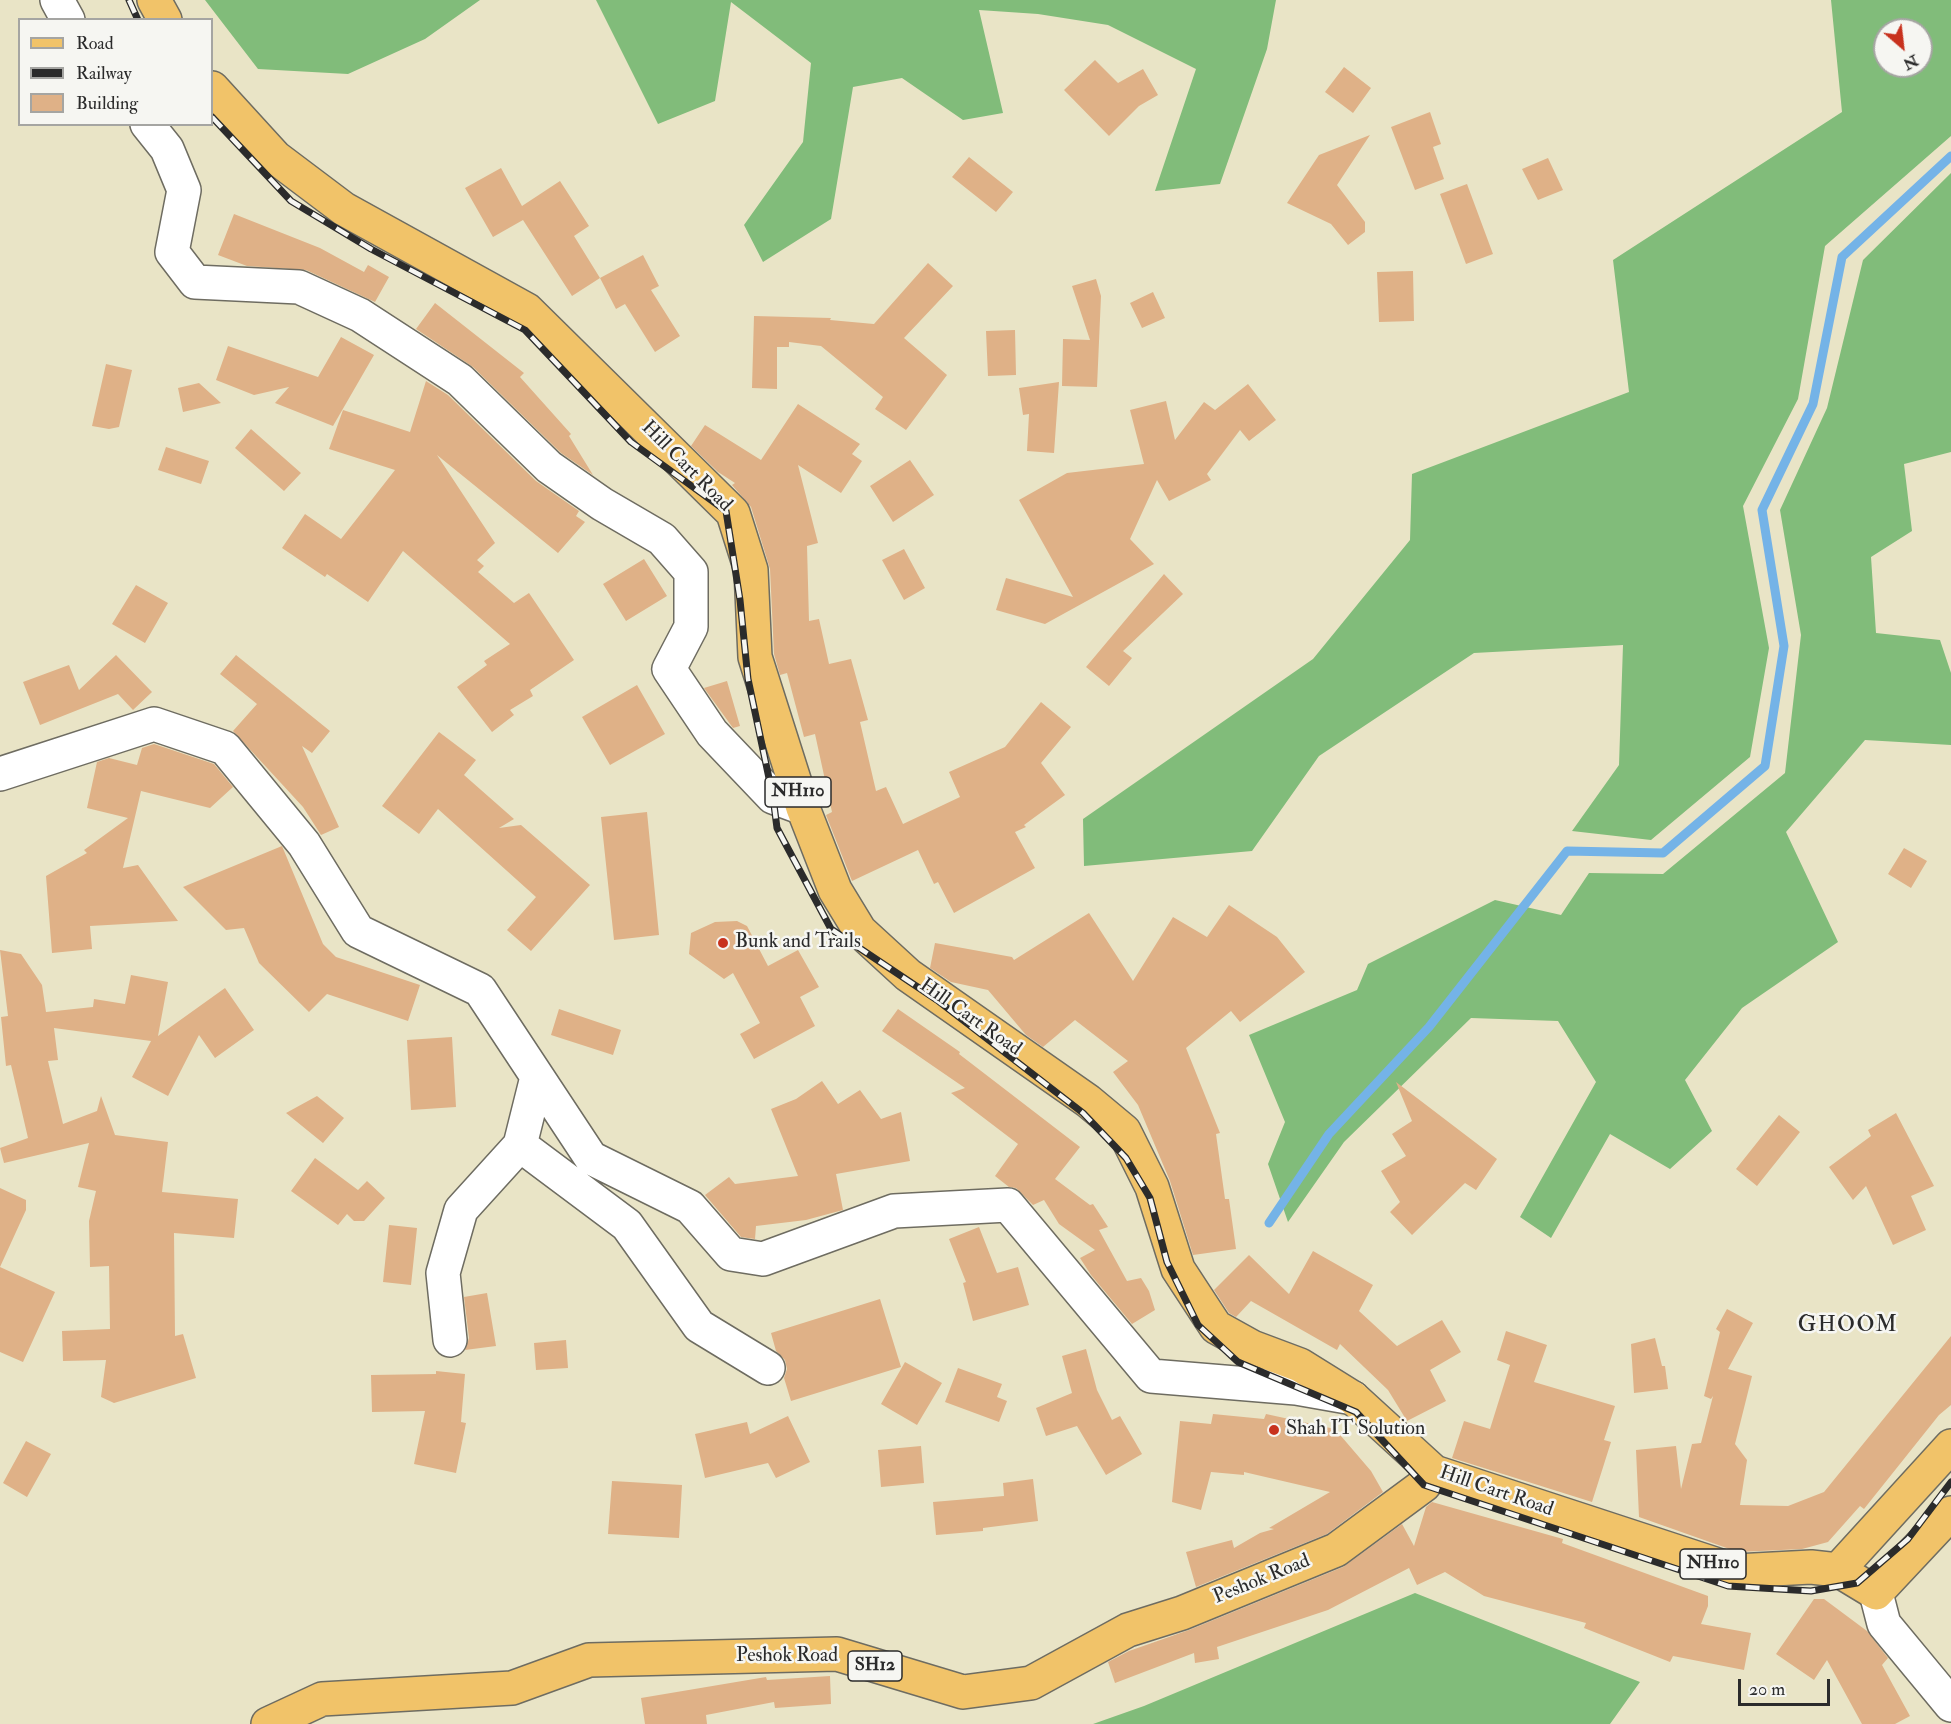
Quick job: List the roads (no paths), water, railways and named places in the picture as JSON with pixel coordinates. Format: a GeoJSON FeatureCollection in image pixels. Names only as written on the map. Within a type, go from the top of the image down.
{"type":"FeatureCollection","features":[{"type":"Feature","properties":{"kind":"main road"},"geometry":{"type":"LineString","coordinates":[[154,0],[164,18]]}},
{"type":"Feature","properties":{"kind":"main road","name":"Hill Cart Road"},"geometry":{"type":"LineString","coordinates":[[213,89],[275,156],[344,208],[527,310],[733,513],[751,570],[755,657],[804,808],[835,890],[860,931],[908,975],[1088,1101],[1124,1131],[1152,1187],[1178,1269],[1216,1327],[1252,1347],[1300,1365],[1353,1398],[1434,1472],[1736,1571],[1811,1567],[1838,1570]]}},
{"type":"Feature","properties":{"kind":"main road"},"geometry":{"type":"LineString","coordinates":[[1951,1446],[1838,1570],[1876,1593],[1951,1513]]}},
{"type":"Feature","properties":{"kind":"main road","name":"Peshok Road"},"geometry":{"type":"LineString","coordinates":[[268,1724],[322,1699],[512,1688],[590,1660],[837,1654],[963,1692],[1031,1683],[1128,1630],[1182,1612],[1336,1550],[1424,1485],[1434,1472]]}},
{"type":"Feature","properties":{"kind":"street"},"geometry":{"type":"LineString","coordinates":[[57,0],[67,18]]}},
{"type":"Feature","properties":{"kind":"street"},"geometry":{"type":"LineString","coordinates":[[149,126],[167,149],[184,190],[172,252],[195,282],[299,287],[360,315],[460,380],[549,467],[602,504],[662,539],[691,572],[691,627],[669,669],[712,733],[773,797],[804,808]]}},
{"type":"Feature","properties":{"kind":"street"},"geometry":{"type":"LineString","coordinates":[[0,774],[154,724],[225,748],[304,844],[358,932],[480,990],[591,1158],[690,1207],[731,1254],[763,1258],[894,1211],[1008,1205],[1151,1376],[1296,1388],[1353,1398]]}},
{"type":"Feature","properties":{"kind":"street"},"geometry":{"type":"LineString","coordinates":[[450,1340],[443,1273],[461,1209],[520,1146],[537,1077]]}},
{"type":"Feature","properties":{"kind":"street"},"geometry":{"type":"LineString","coordinates":[[520,1146],[627,1225],[699,1326],[768,1368]]}},
{"type":"Feature","properties":{"kind":"street"},"geometry":{"type":"LineString","coordinates":[[1876,1593],[1884,1624],[1951,1705]]}},
{"type":"Feature","properties":{"kind":"waterway"},"geometry":{"type":"LineString","coordinates":[[1269,1223],[1329,1134],[1429,1027],[1567,851],[1663,853],[1765,766],[1784,646],[1762,510],[1813,404],[1842,257],[1951,156]]}},
{"type":"Feature","properties":{"kind":"railway"},"geometry":{"type":"LineString","coordinates":[[129,0],[137,18]]}},
{"type":"Feature","properties":{"kind":"railway"},"geometry":{"type":"LineString","coordinates":[[213,118],[291,201],[371,249],[525,330],[631,442],[726,511],[740,600],[748,679],[773,797],[777,828],[831,929],[937,1000],[1083,1113],[1126,1158],[1150,1198],[1167,1262],[1198,1325],[1238,1362],[1356,1412],[1424,1485],[1728,1586],[1811,1591],[1857,1583],[1908,1539],[1951,1482]]}},
{"type":"Feature","properties":{"kind":"place","name":"Bunk and Trails"},"geometry":{"type":"Point","coordinates":[723,943]}},
{"type":"Feature","properties":{"kind":"place","name":"Shah IT Solution"},"geometry":{"type":"Point","coordinates":[1274,1430]}},
{"type":"Feature","properties":{"kind":"district","name":"GHOOM"},"geometry":{"type":"Point","coordinates":[1848,1326]}}]}
